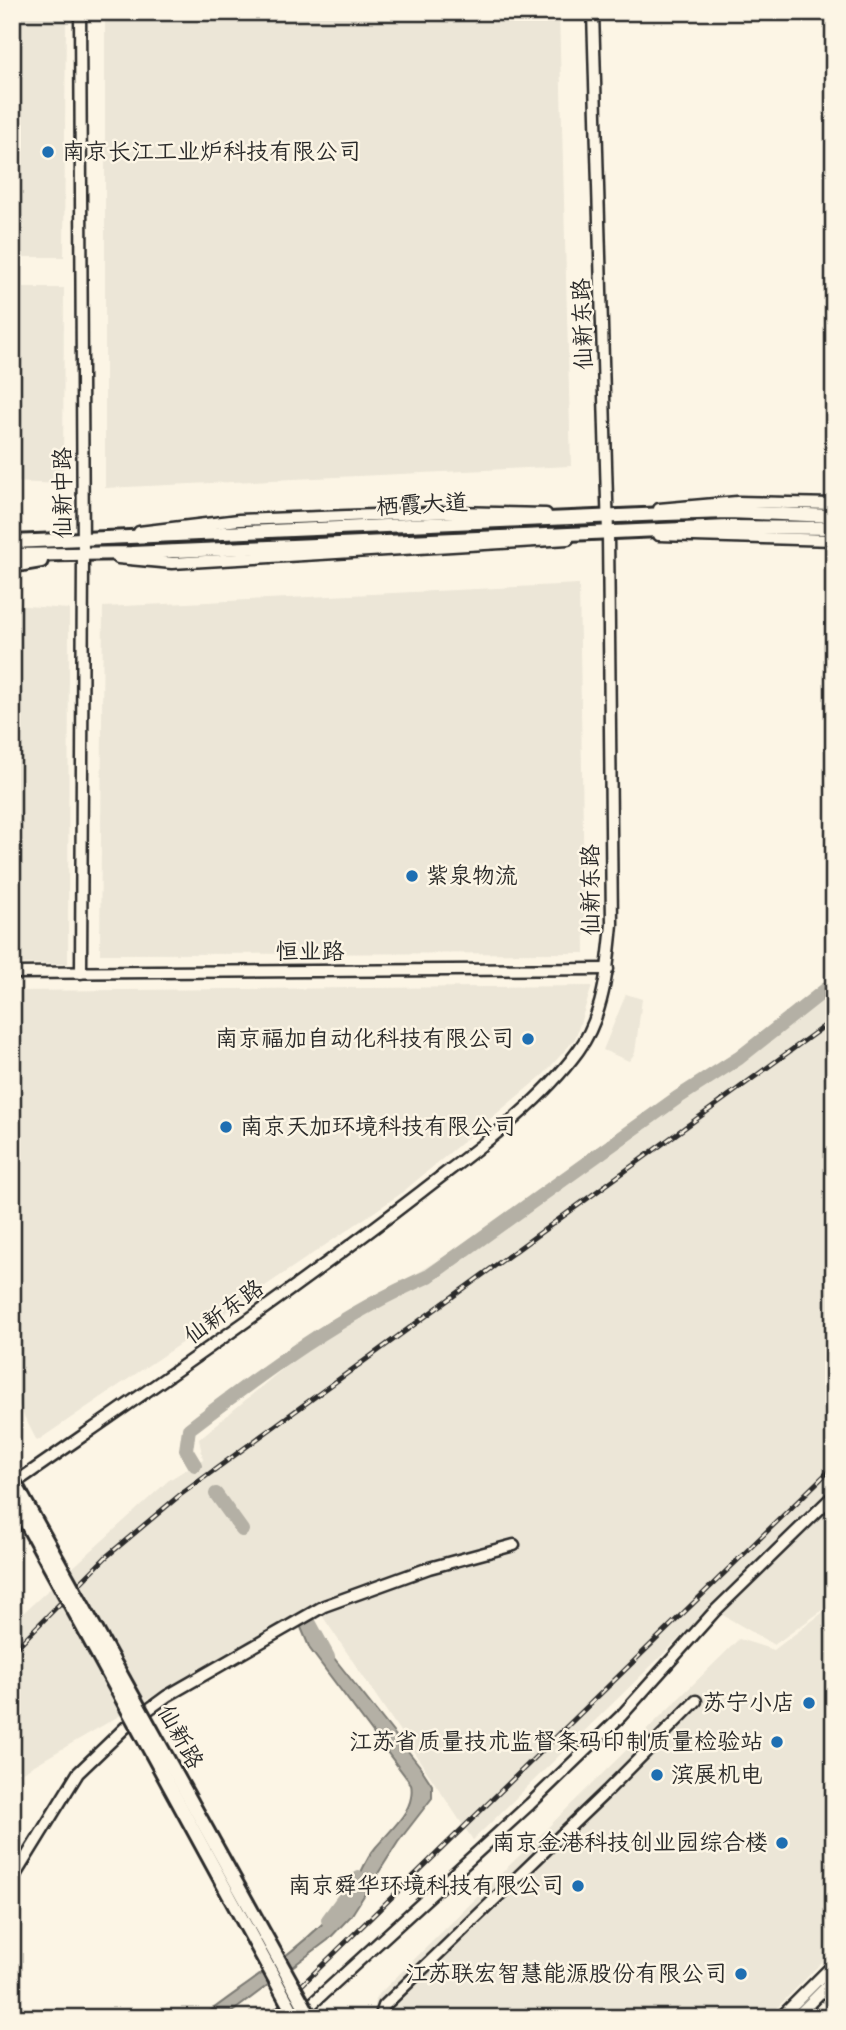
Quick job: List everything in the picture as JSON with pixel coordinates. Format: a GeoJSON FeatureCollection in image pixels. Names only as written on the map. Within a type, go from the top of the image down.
{"type":"FeatureCollection","features":[{"type":"Feature","properties":{"kind":"main road","name":"栖霞大道"},"geometry":{"type":"LineString","coordinates":[[12,542],[727,512],[834,516]]}},
{"type":"Feature","properties":{"kind":"main road","name":"栖霞大道"},"geometry":{"type":"LineString","coordinates":[[12,555],[83,555],[728,527],[834,528]]}},
{"type":"Feature","properties":{"kind":"main road"},"geometry":{"type":"LineString","coordinates":[[12,536],[83,541]]}},
{"type":"Feature","properties":{"kind":"main road"},"geometry":{"type":"LineString","coordinates":[[12,566],[83,555]]}},
{"type":"Feature","properties":{"kind":"main road","name":"仙新路"},"geometry":{"type":"LineString","coordinates":[[14,1480],[311,2018]]}},
{"type":"Feature","properties":{"kind":"main road","name":"仙新路"},"geometry":{"type":"LineString","coordinates":[[12,1497],[296,2018]]}},
{"type":"Feature","properties":{"kind":"street","name":"仙新中路"},"geometry":{"type":"LineString","coordinates":[[80,12],[83,541],[81,973]]}},
{"type":"Feature","properties":{"kind":"street","name":"仙新东路"},"geometry":{"type":"LineString","coordinates":[[14,1480],[387,1218],[549,1086],[580,1049],[594,1020],[608,969],[612,924],[608,517],[593,12]]}},
{"type":"Feature","properties":{"kind":"street"},"geometry":{"type":"LineString","coordinates":[[608,517],[686,505],[737,502],[834,504]]}},
{"type":"Feature","properties":{"kind":"street"},"geometry":{"type":"LineString","coordinates":[[608,534],[834,540]]}},
{"type":"Feature","properties":{"kind":"street","name":"恒业路"},"geometry":{"type":"LineString","coordinates":[[12,973],[608,969]]}},
{"type":"Feature","properties":{"kind":"street"},"geometry":{"type":"LineString","coordinates":[[296,2018],[539,1796],[621,1716],[714,1612],[834,1495]]}},
{"type":"Feature","properties":{"kind":"street"},"geometry":{"type":"LineString","coordinates":[[12,1880],[78,1773],[130,1723],[167,1696],[324,1606],[429,1568],[514,1545]]}},
{"type":"Feature","properties":{"kind":"street"},"geometry":{"type":"LineString","coordinates":[[380,2018],[384,2006],[696,1701]]}},
{"type":"Feature","properties":{"kind":"street"},"geometry":{"type":"LineString","coordinates":[[779,2018],[834,1964]]}},
{"type":"Feature","properties":{"kind":"street"},"geometry":{"type":"LineString","coordinates":[[795,2018],[834,1979]]}},
{"type":"Feature","properties":{"kind":"shaded area"},"geometry":{"type":"Polygon","coordinates":[[[12,12],[66,13],[64,257],[12,257],[12,12]]]}},
{"type":"Feature","properties":{"kind":"shaded area"},"geometry":{"type":"Polygon","coordinates":[[[105,12],[559,12],[571,466],[105,488],[105,12]]]}},
{"type":"Feature","properties":{"kind":"shaded area"},"geometry":{"type":"Polygon","coordinates":[[[12,288],[64,288],[63,484],[12,482],[12,288]]]}},
{"type":"Feature","properties":{"kind":"shaded area","name":"紫泉物流"},"geometry":{"type":"Polygon","coordinates":[[[579,584],[585,953],[100,954],[103,607],[579,584]]]}},
{"type":"Feature","properties":{"kind":"shaded area"},"geometry":{"type":"Polygon","coordinates":[[[12,605],[69,609],[68,964],[12,964],[12,605]]]}},
{"type":"Feature","properties":{"kind":"shaded area"},"geometry":{"type":"Polygon","coordinates":[[[592,986],[575,1039],[544,1074],[399,1195],[37,1441],[12,1393],[12,991],[592,986]]]}},
{"type":"Feature","properties":{"kind":"shaded area"},"geometry":{"type":"Polygon","coordinates":[[[834,992],[834,1487],[473,1840],[317,1608],[288,1618],[12,1778],[12,1623],[169,1480],[203,1459],[199,1439],[341,1320],[546,1194],[834,992]]]}},
{"type":"Feature","properties":{"kind":"shaded area"},"geometry":{"type":"Polygon","coordinates":[[[626,994],[642,999],[635,1053],[629,1061],[603,1050],[626,994]]]}},
{"type":"Feature","properties":{"kind":"shaded area"},"geometry":{"type":"Polygon","coordinates":[[[834,1497],[834,1602],[774,1645],[716,1611],[834,1497]]]}},
{"type":"Feature","properties":{"kind":"shaded area"},"geometry":{"type":"Polygon","coordinates":[[[834,1604],[834,1950],[767,2018],[374,2018],[376,1997],[739,1639],[774,1650],[834,1604]]]}},
{"type":"Feature","properties":{"kind":"shaded area"},"geometry":{"type":"Polygon","coordinates":[[[303,1619],[419,1765],[432,1785],[432,1798],[398,1842],[351,1916],[328,1940],[224,2018],[201,2018],[275,1964],[328,1919],[353,1889],[371,1853],[401,1818],[410,1802],[411,1784],[310,1649],[300,1625],[303,1619]]]}},
{"type":"Feature","properties":{"kind":"waterway"},"geometry":{"type":"LineString","coordinates":[[195,1465],[186,1450],[189,1429],[218,1407],[334,1326],[429,1276],[677,1098],[739,1058],[834,983]]}},
{"type":"Feature","properties":{"kind":"waterway"},"geometry":{"type":"LineString","coordinates":[[216,1494],[242,1530]]}},
{"type":"Feature","properties":{"kind":"waterway"},"geometry":{"type":"LineString","coordinates":[[308,1620],[328,1657]]}},
{"type":"Feature","properties":{"kind":"waterway"},"geometry":{"type":"LineString","coordinates":[[328,1920],[359,1878]]}},
{"type":"Feature","properties":{"kind":"railway"},"geometry":{"type":"LineString","coordinates":[[12,1652],[106,1557],[180,1495],[834,1019]]}},
{"type":"Feature","properties":{"kind":"railway"},"geometry":{"type":"LineString","coordinates":[[268,2018],[834,1466]]}},
{"type":"Feature","properties":{"kind":"place","name":"南京长江工业炉科技有限公司"},"geometry":{"type":"Point","coordinates":[48,152]}},
{"type":"Feature","properties":{"kind":"place","name":"紫泉物流"},"geometry":{"type":"Point","coordinates":[412,876]}},
{"type":"Feature","properties":{"kind":"place","name":"南京福加自动化科技有限公司"},"geometry":{"type":"Point","coordinates":[528,1039]}},
{"type":"Feature","properties":{"kind":"place","name":"南京天加环境科技有限公司"},"geometry":{"type":"Point","coordinates":[226,1127]}},
{"type":"Feature","properties":{"kind":"place","name":"苏宁小店"},"geometry":{"type":"Point","coordinates":[809,1703]}},
{"type":"Feature","properties":{"kind":"place","name":"江苏省质量技术监督条码印制质量检验站"},"geometry":{"type":"Point","coordinates":[777,1742]}},
{"type":"Feature","properties":{"kind":"place","name":"滨展机电"},"geometry":{"type":"Point","coordinates":[657,1775]}},
{"type":"Feature","properties":{"kind":"place","name":"南京金港科技创业园综合楼"},"geometry":{"type":"Point","coordinates":[782,1843]}},
{"type":"Feature","properties":{"kind":"place","name":"南京舜华环境科技有限公司"},"geometry":{"type":"Point","coordinates":[578,1886]}},
{"type":"Feature","properties":{"kind":"place","name":"江苏联宏智慧能源股份有限公司"},"geometry":{"type":"Point","coordinates":[741,1974]}}]}
